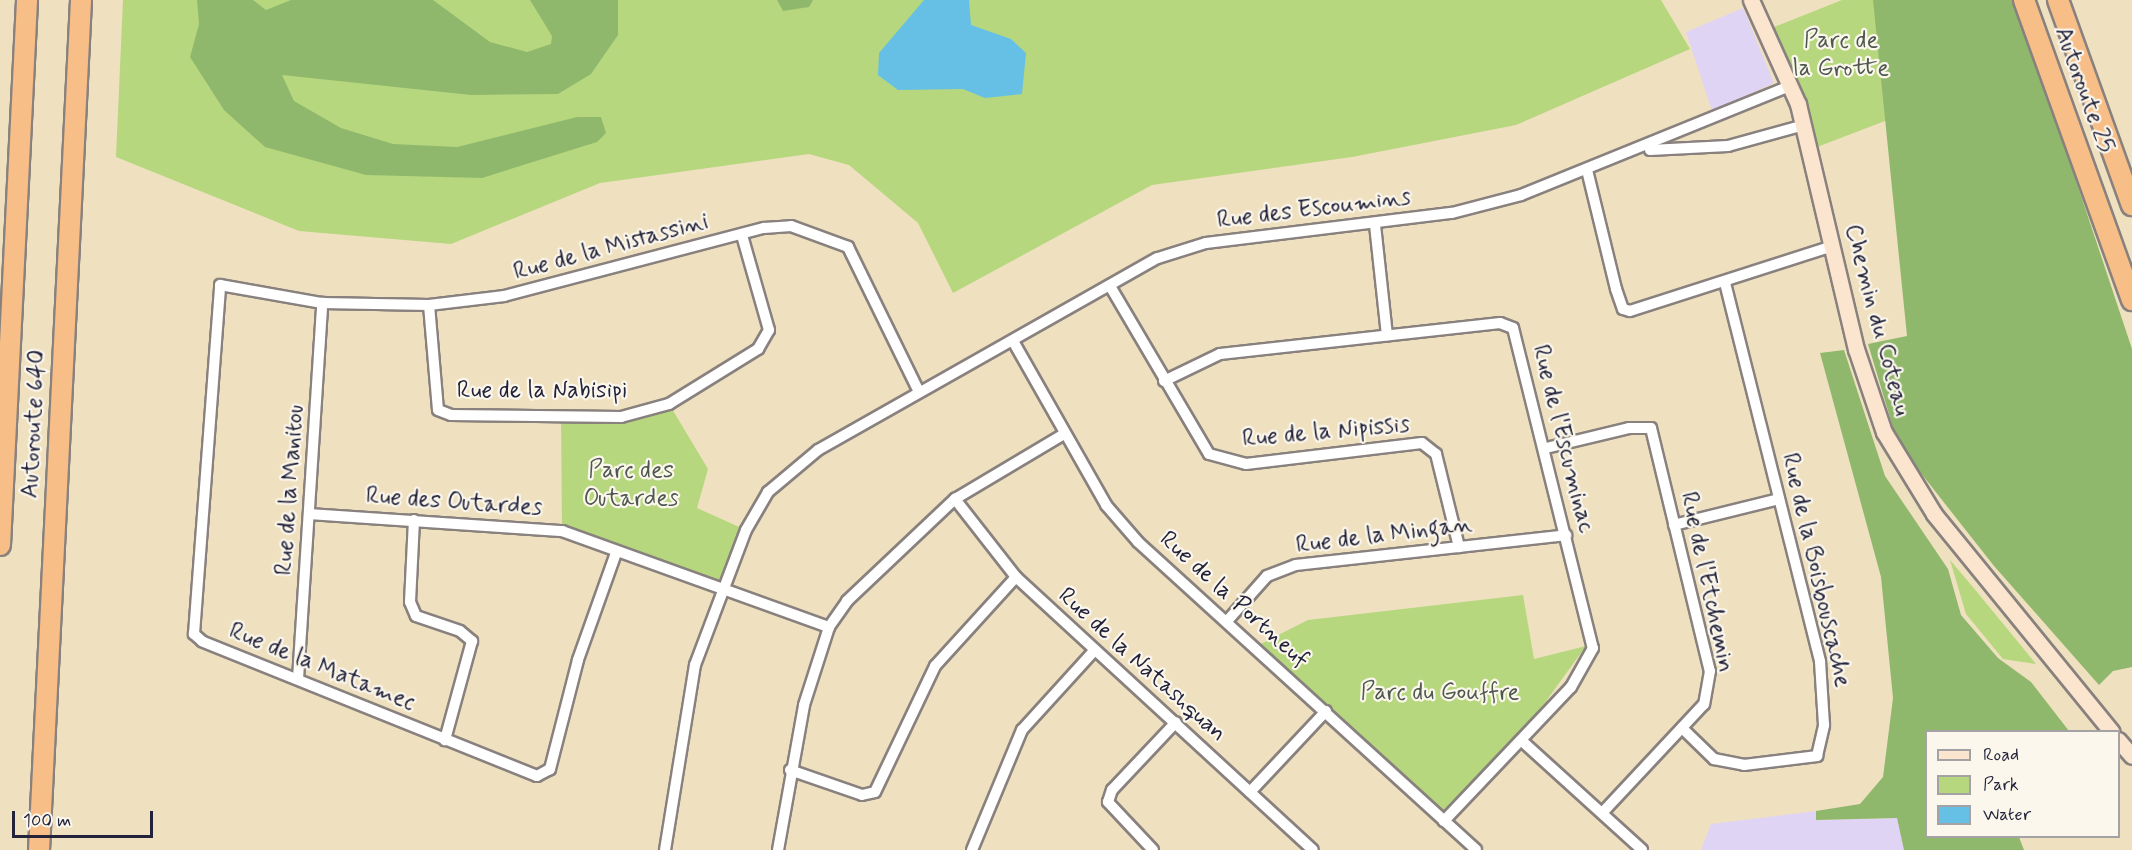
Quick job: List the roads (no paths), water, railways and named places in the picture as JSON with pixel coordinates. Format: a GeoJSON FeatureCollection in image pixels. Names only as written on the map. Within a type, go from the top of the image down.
{"type":"FeatureCollection","features":[{"type":"Feature","properties":{"kind":"highway","name":"Autoroute 640"},"geometry":{"type":"LineString","coordinates":[[0,545],[27,0]]}},
{"type":"Feature","properties":{"kind":"highway","name":"Autoroute 640"},"geometry":{"type":"LineString","coordinates":[[39,850],[81,0]]}},
{"type":"Feature","properties":{"kind":"highway","name":"Autoroute 25"},"geometry":{"type":"LineString","coordinates":[[2024,0],[2132,300]]}},
{"type":"Feature","properties":{"kind":"highway","name":"Autoroute 25"},"geometry":{"type":"LineString","coordinates":[[2058,0],[2132,204]]}},
{"type":"Feature","properties":{"kind":"street","name":"Chemin du Coteau"},"geometry":{"type":"LineString","coordinates":[[1751,0],[1792,85],[1804,125],[1864,380],[1902,467],[1945,529],[2110,730]]}},
{"type":"Feature","properties":{"kind":"street","name":"Rue des Escoumins"},"geometry":{"type":"LineString","coordinates":[[665,850],[694,665],[726,588],[746,530],[768,492],[790,469],[919,392],[1158,258],[1206,243],[1375,225],[1452,213],[1587,170],[1635,152],[1792,85]]}},
{"type":"Feature","properties":{"kind":"street","name":"Rue des Escoumins"},"geometry":{"type":"LineString","coordinates":[[1635,152],[1684,144],[1728,146],[1804,125]]}},
{"type":"Feature","properties":{"kind":"street"},"geometry":{"type":"LineString","coordinates":[[1587,170],[1623,309],[1646,309],[1832,246]]}},
{"type":"Feature","properties":{"kind":"street"},"geometry":{"type":"LineString","coordinates":[[1375,225],[1387,335]]}},
{"type":"Feature","properties":{"kind":"street","name":"Rue de la Mistassini"},"geometry":{"type":"LineString","coordinates":[[220,285],[322,303],[429,305],[504,296],[742,235],[791,226],[849,247],[919,392]]}},
{"type":"Feature","properties":{"kind":"street","name":"Rue de la Nabisipi"},"geometry":{"type":"LineString","coordinates":[[429,305],[438,410],[452,415],[621,417],[669,404],[758,349],[769,330],[742,235]]}},
{"type":"Feature","properties":{"kind":"street","name":"Rue de la Boisbouscache"},"geometry":{"type":"LineString","coordinates":[[1682,728],[1714,759],[1731,764],[1807,760],[1822,746],[1820,661],[1725,284]]}},
{"type":"Feature","properties":{"kind":"street","name":"Rue de la Matamec"},"geometry":{"type":"LineString","coordinates":[[220,285],[194,634],[445,740],[537,776],[550,769],[578,660],[616,553]]}},
{"type":"Feature","properties":{"kind":"street","name":"Rue de la Nipissis"},"geometry":{"type":"LineString","coordinates":[[1110,286],[1209,454],[1226,461],[1246,464],[1430,446],[1459,547]]}},
{"type":"Feature","properties":{"kind":"street","name":"Rue de la Manitou"},"geometry":{"type":"LineString","coordinates":[[298,679],[322,303]]}},
{"type":"Feature","properties":{"kind":"street","name":"Rue de l'Escuminac"},"geometry":{"type":"LineString","coordinates":[[1164,381],[1220,354],[1500,323],[1513,328],[1546,448],[1593,648],[1587,667],[1522,741],[1444,821]]}},
{"type":"Feature","properties":{"kind":"street","name":"Rue de la Portneuf"},"geometry":{"type":"LineString","coordinates":[[1013,341],[1106,505],[1138,542],[1228,620],[1476,850]]}},
{"type":"Feature","properties":{"kind":"street","name":"Rue de l'Etchemin"},"geometry":{"type":"LineString","coordinates":[[1546,448],[1629,428],[1651,428],[1710,671],[1704,704],[1602,813]]}},
{"type":"Feature","properties":{"kind":"street"},"geometry":{"type":"LineString","coordinates":[[778,850],[790,770],[829,627],[885,562],[955,499],[1064,434]]}},
{"type":"Feature","properties":{"kind":"street","name":"Rue de la Natashquan"},"geometry":{"type":"LineString","coordinates":[[955,499],[1016,577],[1313,850]]}},
{"type":"Feature","properties":{"kind":"street"},"geometry":{"type":"LineString","coordinates":[[1674,525],[1779,499]]}},
{"type":"Feature","properties":{"kind":"street","name":"Rue des Outardes"},"geometry":{"type":"LineString","coordinates":[[310,514],[534,526],[726,588],[829,627]]}},
{"type":"Feature","properties":{"kind":"street"},"geometry":{"type":"LineString","coordinates":[[414,520],[410,602],[416,616],[460,631],[472,641],[445,740]]}},
{"type":"Feature","properties":{"kind":"street","name":"Rue de la Mingan"},"geometry":{"type":"LineString","coordinates":[[1228,620],[1267,576],[1296,565],[1566,535]]}},
{"type":"Feature","properties":{"kind":"street"},"geometry":{"type":"LineString","coordinates":[[790,770],[862,795],[875,792],[935,666],[1016,577]]}},
{"type":"Feature","properties":{"kind":"street"},"geometry":{"type":"LineString","coordinates":[[972,850],[1022,730],[1094,651]]}},
{"type":"Feature","properties":{"kind":"street"},"geometry":{"type":"LineString","coordinates":[[1250,792],[1326,711]]}},
{"type":"Feature","properties":{"kind":"street"},"geometry":{"type":"LineString","coordinates":[[1153,850],[1108,802],[1112,790],[1176,722]]}},
{"type":"Feature","properties":{"kind":"street"},"geometry":{"type":"LineString","coordinates":[[1522,741],[1642,850]]}},
{"type":"Feature","properties":{"kind":"street"},"geometry":{"type":"LineString","coordinates":[[2120,742],[2132,756]]}},
{"type":"Feature","properties":{"kind":"water"},"geometry":{"type":"Polygon","coordinates":[[[924,0],[969,0],[971,25],[1011,39],[1026,53],[1022,94],[985,98],[963,89],[898,90],[878,75],[879,53],[924,0]]]}},
{"type":"Feature","properties":{"kind":"park label","name":"Parc de la Grotte"},"geometry":{"type":"Point","coordinates":[1841,55]}},
{"type":"Feature","properties":{"kind":"park label","name":"Parc des Outardes"},"geometry":{"type":"Point","coordinates":[631,485]}},
{"type":"Feature","properties":{"kind":"park label","name":"Parc du Gouffre"},"geometry":{"type":"Point","coordinates":[1440,693]}}]}
